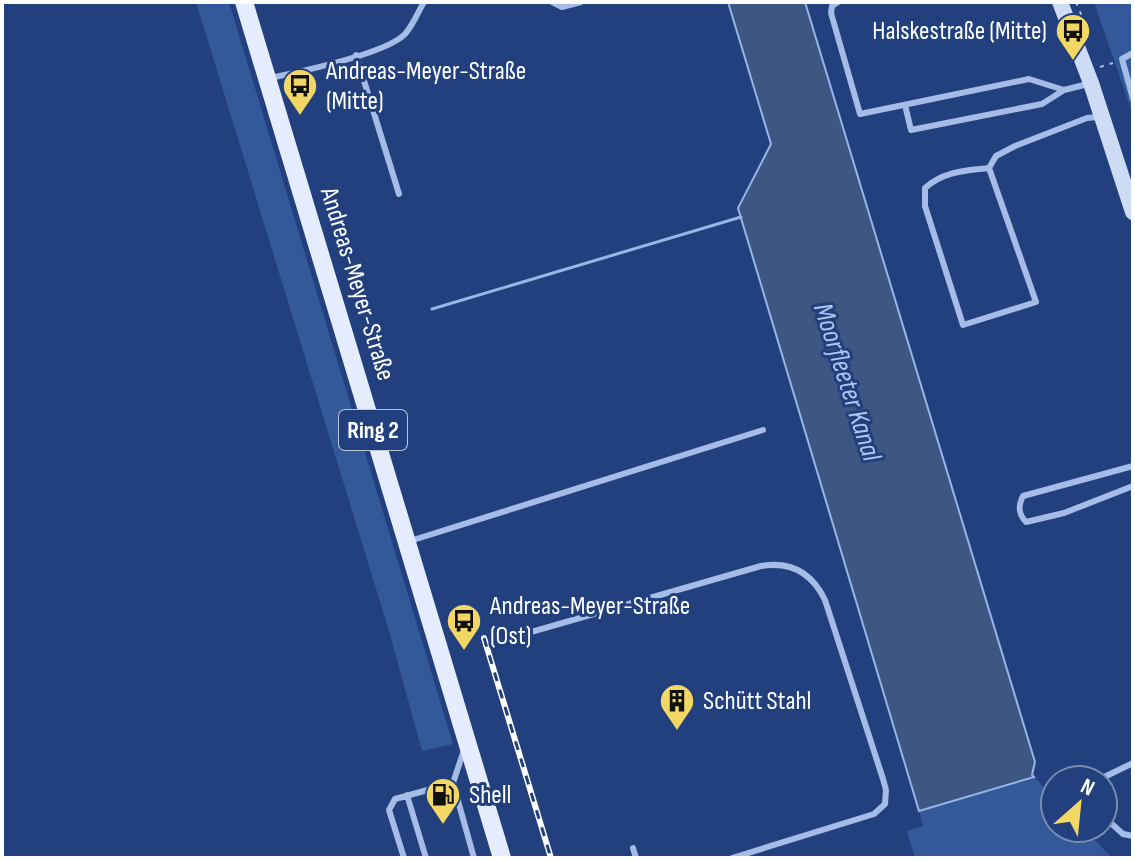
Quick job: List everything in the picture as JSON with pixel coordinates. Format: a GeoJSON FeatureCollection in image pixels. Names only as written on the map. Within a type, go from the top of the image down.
{"type":"FeatureCollection","features":[{"type":"Feature","properties":{"kind":"main road","name":"Andreas-Meyer-Straße"},"geometry":{"type":"LineString","coordinates":[[244,2],[502,858]]}},
{"type":"Feature","properties":{"kind":"street"},"geometry":{"type":"LineString","coordinates":[[1060,2],[1089,78],[1133,212]]}},
{"type":"Feature","properties":{"kind":"lane"},"geometry":{"type":"LineString","coordinates":[[267,78],[395,42],[405,34],[424,2]]}},
{"type":"Feature","properties":{"kind":"lane"},"geometry":{"type":"LineString","coordinates":[[552,2],[562,7],[581,2]]}},
{"type":"Feature","properties":{"kind":"lane"},"geometry":{"type":"LineString","coordinates":[[838,2],[832,6],[831,13],[860,114],[1029,79],[1064,90]]}},
{"type":"Feature","properties":{"kind":"lane"},"geometry":{"type":"LineString","coordinates":[[1133,53],[1122,59],[1133,99]]}},
{"type":"Feature","properties":{"kind":"lane"},"geometry":{"type":"LineString","coordinates":[[356,55],[399,194]]}},
{"type":"Feature","properties":{"kind":"lane"},"geometry":{"type":"LineString","coordinates":[[905,105],[911,130],[1042,104],[1089,78]]}},
{"type":"Feature","properties":{"kind":"lane"},"geometry":{"type":"LineString","coordinates":[[989,168],[954,172],[935,179],[925,188],[925,206],[963,325],[1036,302],[989,168],[996,156],[1087,118],[1102,116]]}},
{"type":"Feature","properties":{"kind":"lane"},"geometry":{"type":"LineString","coordinates":[[407,542],[763,430]]}},
{"type":"Feature","properties":{"kind":"lane"},"geometry":{"type":"LineString","coordinates":[[1133,466],[1023,496],[1019,503],[1020,516],[1026,522],[1064,513],[1133,486]]}},
{"type":"Feature","properties":{"kind":"lane"},"geometry":{"type":"LineString","coordinates":[[486,645],[761,566],[786,565],[811,578],[825,600],[874,749],[886,790],[885,804],[874,814],[732,858]]}},
{"type":"Feature","properties":{"kind":"lane"},"geometry":{"type":"LineString","coordinates":[[467,743],[453,783],[474,858]]}},
{"type":"Feature","properties":{"kind":"lane"},"geometry":{"type":"LineString","coordinates":[[404,858],[389,810],[395,799],[453,783]]}},
{"type":"Feature","properties":{"kind":"lane"},"geometry":{"type":"LineString","coordinates":[[407,795],[426,858]]}},
{"type":"Feature","properties":{"kind":"lane"},"geometry":{"type":"LineString","coordinates":[[633,848],[636,858]]}},
{"type":"Feature","properties":{"kind":"path"},"geometry":{"type":"LineString","coordinates":[[1076,2],[1089,34]]}},
{"type":"Feature","properties":{"kind":"path"},"geometry":{"type":"LineString","coordinates":[[1089,78],[1122,59]]}},
{"type":"Feature","properties":{"kind":"shaded area"},"geometry":{"type":"Polygon","coordinates":[[[196,2],[229,2],[453,744],[422,751],[389,631],[196,2]]]}},
{"type":"Feature","properties":{"kind":"shaded area"},"geometry":{"type":"Polygon","coordinates":[[[1094,2],[1133,2],[1133,115],[1094,2]]]}},
{"type":"Feature","properties":{"kind":"shaded area"},"geometry":{"type":"Polygon","coordinates":[[[1034,777],[1039,782],[1039,844],[1098,844],[1112,858],[915,858],[907,831],[923,826],[919,811],[1034,777]]]}},
{"type":"Feature","properties":{"kind":"water","name":"Moorfleeter Kanal"},"geometry":{"type":"Polygon","coordinates":[[[728,2],[805,2],[1035,762],[1034,777],[919,811],[738,208],[771,144],[728,2]]]}},
{"type":"Feature","properties":{"kind":"waterway"},"geometry":{"type":"LineString","coordinates":[[432,309],[741,217]]}},
{"type":"Feature","properties":{"kind":"railway"},"geometry":{"type":"LineString","coordinates":[[484,638],[551,858]]}},
{"type":"Feature","properties":{"kind":"place","name":"Halskestraße (Mitte)"},"geometry":{"type":"Point","coordinates":[1073,62]}},
{"type":"Feature","properties":{"kind":"place","name":"Andreas-Meyer-Straße (Mitte)"},"geometry":{"type":"Point","coordinates":[300,117]}},
{"type":"Feature","properties":{"kind":"place","name":"Andreas-Meyer-Straße (Ost)"},"geometry":{"type":"Point","coordinates":[464,652]}},
{"type":"Feature","properties":{"kind":"place","name":"Schütt Stahl"},"geometry":{"type":"Point","coordinates":[677,732]}},
{"type":"Feature","properties":{"kind":"place","name":"Shell"},"geometry":{"type":"Point","coordinates":[443,826]}}]}
